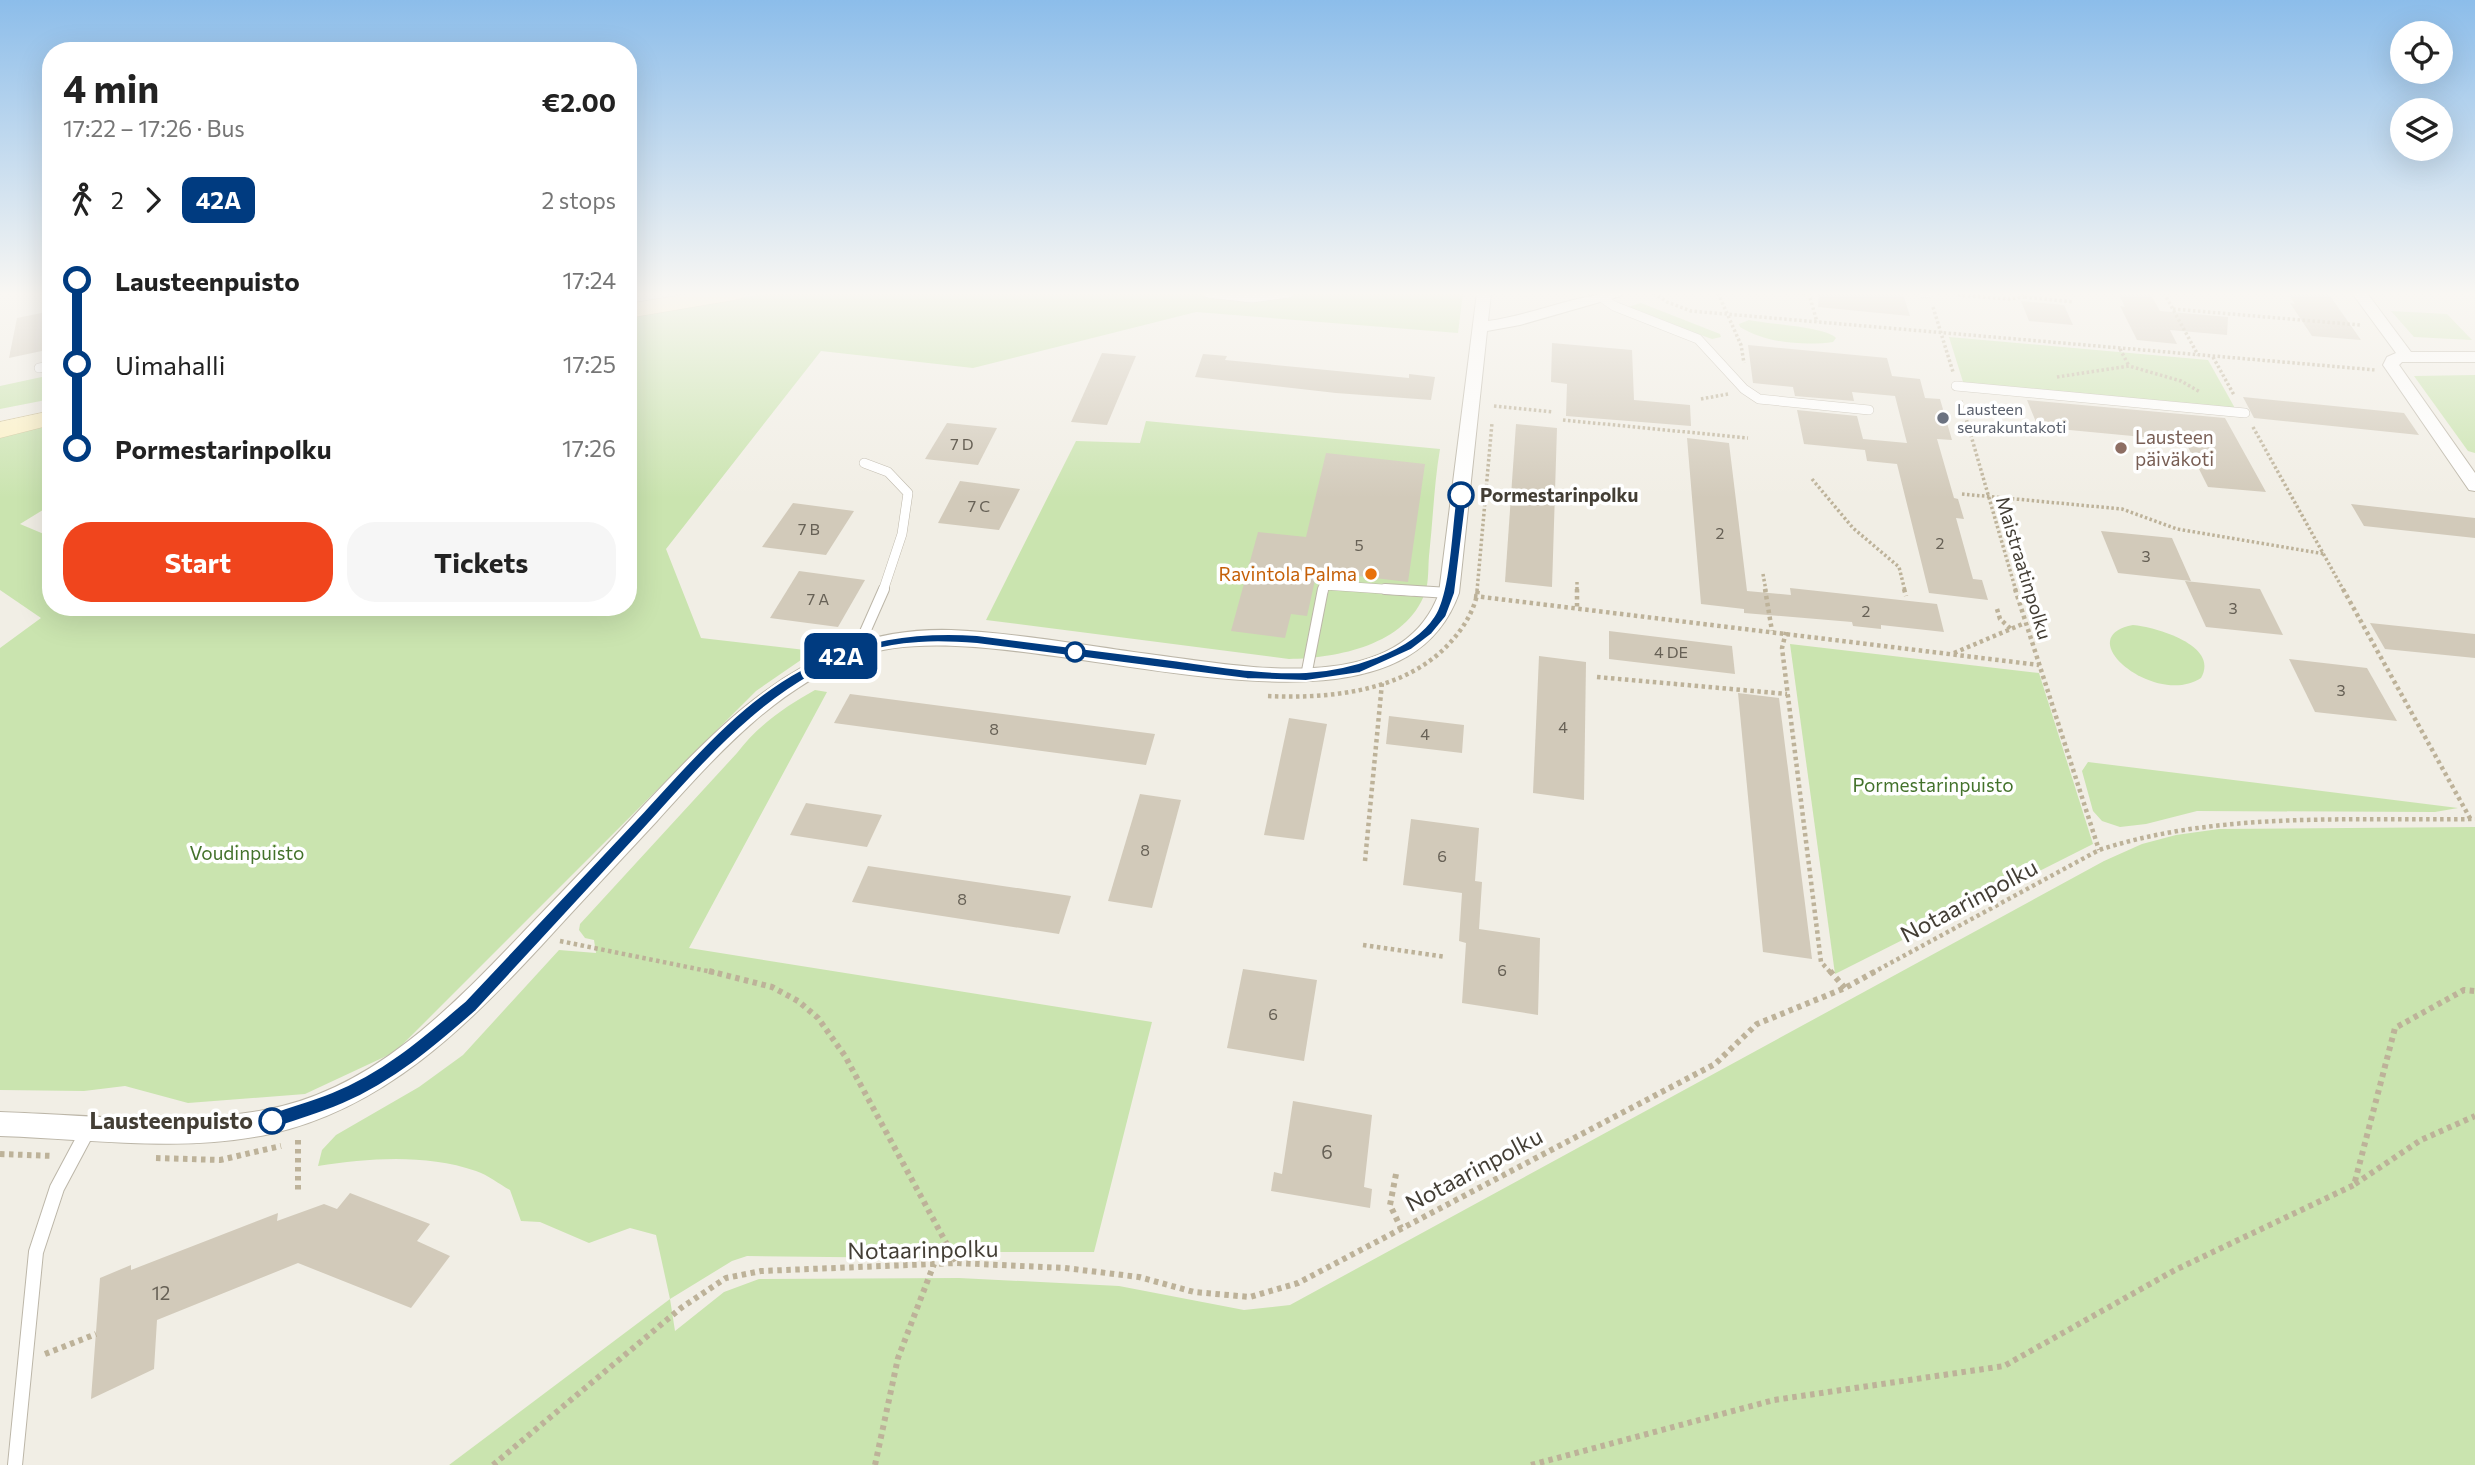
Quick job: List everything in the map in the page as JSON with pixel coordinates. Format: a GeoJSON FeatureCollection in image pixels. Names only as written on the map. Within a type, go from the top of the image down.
{"type":"FeatureCollection","features":[{"type":"Feature","properties":{"kind":"street"},"geometry":{"type":"LineString","coordinates":[[0,1124],[210,1129],[273,1121],[339,1098],[397,1066],[471,1006],[715,744],[775,693],[806,672],[857,650],[907,639],[955,637],[1247,674],[1306,676],[1355,670],[1407,647],[1428,631],[1440,617],[1449,593],[1476,361]]}},
{"type":"Feature","properties":{"kind":"street"},"geometry":{"type":"LineString","coordinates":[[2408,361],[2398,362],[2475,486]]}},
{"type":"Feature","properties":{"kind":"street"},"geometry":{"type":"LineString","coordinates":[[0,430],[42,420]]}},
{"type":"Feature","properties":{"kind":"lane"},"geometry":{"type":"LineString","coordinates":[[1719,361],[1744,389],[1759,400],[1869,411]]}},
{"type":"Feature","properties":{"kind":"lane"},"geometry":{"type":"LineString","coordinates":[[1956,386],[2245,413]]}},
{"type":"Feature","properties":{"kind":"lane"},"geometry":{"type":"LineString","coordinates":[[857,650],[894,563],[906,524],[908,493],[888,472],[864,463]]}},
{"type":"Feature","properties":{"kind":"lane"},"geometry":{"type":"LineString","coordinates":[[1306,676],[1324,585],[1449,593]]}},
{"type":"Feature","properties":{"kind":"lane"},"geometry":{"type":"LineString","coordinates":[[15,1465],[36,1252],[57,1188],[90,1126]]}},
{"type":"Feature","properties":{"kind":"path","name":"Maistraatinpolku"},"geometry":{"type":"LineString","coordinates":[[1950,361],[2025,623],[2099,850]]}},
{"type":"Feature","properties":{"kind":"path"},"geometry":{"type":"LineString","coordinates":[[2127,361],[2129,366]]}},
{"type":"Feature","properties":{"kind":"path"},"geometry":{"type":"LineString","coordinates":[[2215,361],[2326,554],[2405,699],[2423,738],[2473,820]]}},
{"type":"Feature","properties":{"kind":"path"},"geometry":{"type":"LineString","coordinates":[[2378,361],[2398,362]]}},
{"type":"Feature","properties":{"kind":"path"},"geometry":{"type":"LineString","coordinates":[[2052,377],[2129,366],[2181,381],[2230,412]]}},
{"type":"Feature","properties":{"kind":"path"},"geometry":{"type":"LineString","coordinates":[[1952,368],[1962,370]]}},
{"type":"Feature","properties":{"kind":"path"},"geometry":{"type":"LineString","coordinates":[[1265,695],[1332,696],[1407,674],[1447,648],[1472,615],[1476,596],[1494,405],[1553,412]]}},
{"type":"Feature","properties":{"kind":"path"},"geometry":{"type":"LineString","coordinates":[[1563,420],[1748,438]]}},
{"type":"Feature","properties":{"kind":"path"},"geometry":{"type":"LineString","coordinates":[[1812,478],[1853,528],[1899,567],[1906,596]]}},
{"type":"Feature","properties":{"kind":"path"},"geometry":{"type":"LineString","coordinates":[[1962,494],[2122,509],[2177,529],[2326,554]]}},
{"type":"Feature","properties":{"kind":"path"},"geometry":{"type":"LineString","coordinates":[[1763,574],[1772,631]]}},
{"type":"Feature","properties":{"kind":"path"},"geometry":{"type":"LineString","coordinates":[[1577,582],[1577,608]]}},
{"type":"Feature","properties":{"kind":"path"},"geometry":{"type":"LineString","coordinates":[[1476,596],[2039,665]]}},
{"type":"Feature","properties":{"kind":"path"},"geometry":{"type":"LineString","coordinates":[[1997,609],[2000,619],[2011,629]]}},
{"type":"Feature","properties":{"kind":"path"},"geometry":{"type":"LineString","coordinates":[[1953,653],[2025,623]]}},
{"type":"Feature","properties":{"kind":"path"},"geometry":{"type":"LineString","coordinates":[[1786,632],[1782,648],[1821,962],[1845,988]]}},
{"type":"Feature","properties":{"kind":"path"},"geometry":{"type":"LineString","coordinates":[[1597,677],[1787,694]]}},
{"type":"Feature","properties":{"kind":"path"},"geometry":{"type":"LineString","coordinates":[[1365,861],[1382,683]]}},
{"type":"Feature","properties":{"kind":"path","name":"Notaarinpolku"},"geometry":{"type":"LineString","coordinates":[[494,1465],[681,1308],[726,1278],[761,1272],[957,1263],[1065,1268],[1139,1277],[1194,1292],[1251,1297],[1298,1283],[1715,1064],[1757,1024],[1845,988],[2099,850],[2136,838],[2224,823],[2473,820]]}},
{"type":"Feature","properties":{"kind":"path"},"geometry":{"type":"LineString","coordinates":[[560,941],[756,981],[784,991],[809,1006],[828,1028],[845,1056],[957,1263]]}},
{"type":"Feature","properties":{"kind":"path"},"geometry":{"type":"LineString","coordinates":[[1363,945],[1446,957]]}},
{"type":"Feature","properties":{"kind":"path"},"geometry":{"type":"LineString","coordinates":[[2354,1185],[2395,1028],[2464,990],[2475,991]]}},
{"type":"Feature","properties":{"kind":"path"},"geometry":{"type":"LineString","coordinates":[[1531,1465],[1774,1400],[2004,1366],[2175,1270],[2354,1185],[2421,1140],[2475,1116]]}},
{"type":"Feature","properties":{"kind":"path"},"geometry":{"type":"LineString","coordinates":[[298,1140],[299,1191]]}},
{"type":"Feature","properties":{"kind":"path"},"geometry":{"type":"LineString","coordinates":[[1396,1174],[1390,1205],[1401,1228]]}},
{"type":"Feature","properties":{"kind":"path"},"geometry":{"type":"LineString","coordinates":[[875,1465],[898,1358],[934,1264]]}},
{"type":"Feature","properties":{"kind":"path"},"geometry":{"type":"LineString","coordinates":[[25,1362],[96,1334]]}},
{"type":"Feature","properties":{"kind":"green space","name":"Voudinpuisto"},"geometry":{"type":"Polygon","coordinates":[[[637,361],[813,361],[666,549],[701,638],[814,651],[756,691],[395,1052],[305,1094],[188,1103],[125,1086],[84,1091],[0,1090],[0,648],[41,618],[0,590],[0,436],[42,426],[42,511],[20,524],[42,533],[42,616],[637,616],[637,361]]]}},
{"type":"Feature","properties":{"kind":"green space","name":"Voudinpuisto"},"geometry":{"type":"Polygon","coordinates":[[[914,361],[999,361],[973,368],[914,361]]]}},
{"type":"Feature","properties":{"kind":"green space"},"geometry":{"type":"Polygon","coordinates":[[[1957,361],[2209,361],[2236,410],[1964,385],[1957,361]]]}},
{"type":"Feature","properties":{"kind":"green space"},"geometry":{"type":"Polygon","coordinates":[[[2475,375],[2475,453],[2468,451],[2414,376],[2475,375]]]}},
{"type":"Feature","properties":{"kind":"green space"},"geometry":{"type":"Polygon","coordinates":[[[42,377],[42,401],[0,409],[0,386],[42,377]]]}},
{"type":"Feature","properties":{"kind":"green space"},"geometry":{"type":"Polygon","coordinates":[[[1146,421],[1440,449],[1427,584],[1416,611],[1403,625],[1368,645],[1328,656],[1289,659],[986,620],[1076,441],[1140,443],[1146,421]]]}},
{"type":"Feature","properties":{"kind":"green space"},"geometry":{"type":"Polygon","coordinates":[[[2133,625],[2156,629],[2194,647],[2204,666],[2201,678],[2182,685],[2162,684],[2143,678],[2126,667],[2114,655],[2110,643],[2115,632],[2133,625]]]}},
{"type":"Feature","properties":{"kind":"green space","name":"Pormestarinpuisto"},"geometry":{"type":"Polygon","coordinates":[[[1790,644],[2039,673],[2093,844],[1835,974],[1790,644]]]}},
{"type":"Feature","properties":{"kind":"green space"},"geometry":{"type":"Polygon","coordinates":[[[815,690],[827,692],[689,948],[1152,1022],[1094,1252],[926,1252],[919,1258],[747,1256],[732,1261],[670,1299],[656,1235],[630,1228],[589,1243],[540,1222],[521,1221],[510,1190],[476,1171],[437,1162],[397,1159],[318,1166],[322,1150],[336,1135],[419,1087],[463,1055],[559,950],[596,953],[594,940],[585,938],[579,930],[580,924],[754,734],[804,696],[815,690]]]}},
{"type":"Feature","properties":{"kind":"green space"},"geometry":{"type":"Polygon","coordinates":[[[2088,762],[2458,808],[2435,812],[2197,811],[2146,824],[2120,827],[2102,821],[2093,811],[2082,771],[2088,762]]]}},
{"type":"Feature","properties":{"kind":"green space"},"geometry":{"type":"Polygon","coordinates":[[[2475,827],[2475,1465],[449,1465],[670,1299],[675,1331],[724,1292],[759,1279],[959,1278],[1119,1286],[1244,1310],[1290,1305],[2104,861],[2142,844],[2176,835],[2219,829],[2475,827]]]}},
{"type":"Feature","properties":{"kind":"building"},"geometry":{"type":"Polygon","coordinates":[[[1098,361],[1134,361],[1107,425],[1071,422],[1098,361]]]}},
{"type":"Feature","properties":{"kind":"building"},"geometry":{"type":"Polygon","coordinates":[[[1200,361],[1239,361],[1409,378],[1409,374],[1435,377],[1431,400],[1336,393],[1195,377],[1200,361]]]}},
{"type":"Feature","properties":{"kind":"building"},"geometry":{"type":"Polygon","coordinates":[[[1552,361],[1632,361],[1634,400],[1690,405],[1691,426],[1566,416],[1567,384],[1551,382],[1552,361]]]}},
{"type":"Feature","properties":{"kind":"building"},"geometry":{"type":"Polygon","coordinates":[[[1750,361],[1888,361],[1892,376],[1920,379],[1925,398],[1940,399],[1952,440],[1937,439],[1954,498],[1958,499],[1964,519],[1956,518],[1973,579],[1982,580],[1988,600],[1929,593],[1897,464],[1867,461],[1865,450],[1804,444],[1797,410],[1857,416],[1863,439],[1907,443],[1895,396],[1852,392],[1854,401],[1795,396],[1793,387],[1753,383],[1750,361]]]}},
{"type":"Feature","properties":{"kind":"building"},"geometry":{"type":"Polygon","coordinates":[[[2243,397],[2404,413],[2419,435],[2254,418],[2243,397]]]}},
{"type":"Feature","properties":{"kind":"building"},"geometry":{"type":"Polygon","coordinates":[[[2027,400],[2225,418],[2266,492],[2208,487],[2185,441],[2038,427],[2027,400]]]}},
{"type":"Feature","properties":{"kind":"building"},"geometry":{"type":"Polygon","coordinates":[[[947,423],[997,428],[978,465],[925,459],[947,423]]]}},
{"type":"Feature","properties":{"kind":"building"},"geometry":{"type":"Polygon","coordinates":[[[1516,424],[1557,428],[1552,587],[1505,582],[1516,424]]]}},
{"type":"Feature","properties":{"kind":"building"},"geometry":{"type":"Polygon","coordinates":[[[1687,438],[1729,443],[1747,591],[1791,595],[1790,588],[1937,604],[1944,632],[1881,625],[1881,629],[1853,626],[1852,622],[1744,613],[1744,609],[1701,604],[1687,438]]]}},
{"type":"Feature","properties":{"kind":"building"},"geometry":{"type":"Polygon","coordinates":[[[1326,453],[1425,464],[1408,582],[1317,571],[1307,616],[1291,614],[1285,638],[1231,631],[1258,532],[1306,537],[1326,453]]]}},
{"type":"Feature","properties":{"kind":"building"},"geometry":{"type":"Polygon","coordinates":[[[960,481],[1020,489],[999,530],[938,523],[960,481]]]}},
{"type":"Feature","properties":{"kind":"building"},"geometry":{"type":"Polygon","coordinates":[[[793,503],[854,511],[826,555],[762,547],[793,503]]]}},
{"type":"Feature","properties":{"kind":"building"},"geometry":{"type":"Polygon","coordinates":[[[2351,504],[2475,518],[2475,538],[2364,526],[2351,504]]]}},
{"type":"Feature","properties":{"kind":"building"},"geometry":{"type":"Polygon","coordinates":[[[2101,531],[2172,538],[2191,581],[2118,573],[2101,531]]]}},
{"type":"Feature","properties":{"kind":"building"},"geometry":{"type":"Polygon","coordinates":[[[799,571],[865,580],[838,627],[770,618],[799,571]]]}},
{"type":"Feature","properties":{"kind":"building"},"geometry":{"type":"Polygon","coordinates":[[[2185,581],[2260,589],[2283,635],[2206,627],[2185,581]]]}},
{"type":"Feature","properties":{"kind":"building"},"geometry":{"type":"Polygon","coordinates":[[[2370,623],[2475,634],[2475,658],[2385,649],[2370,623]]]}},
{"type":"Feature","properties":{"kind":"building"},"geometry":{"type":"Polygon","coordinates":[[[1609,631],[1732,646],[1735,674],[1609,659],[1609,631]]]}},
{"type":"Feature","properties":{"kind":"building"},"geometry":{"type":"Polygon","coordinates":[[[1539,656],[1586,662],[1584,800],[1533,793],[1539,656]]]}},
{"type":"Feature","properties":{"kind":"building"},"geometry":{"type":"Polygon","coordinates":[[[2289,659],[2367,668],[2397,721],[2315,712],[2289,659]]]}},
{"type":"Feature","properties":{"kind":"building"},"geometry":{"type":"Polygon","coordinates":[[[1738,693],[1779,698],[1812,959],[1763,952],[1738,693]]]}},
{"type":"Feature","properties":{"kind":"building"},"geometry":{"type":"Polygon","coordinates":[[[850,694],[1155,734],[1146,765],[834,723],[850,694]]]}},
{"type":"Feature","properties":{"kind":"building"},"geometry":{"type":"Polygon","coordinates":[[[1389,716],[1464,725],[1462,753],[1386,744],[1389,716]]]}},
{"type":"Feature","properties":{"kind":"building"},"geometry":{"type":"Polygon","coordinates":[[[1289,718],[1327,724],[1304,840],[1264,835],[1289,718]]]}},
{"type":"Feature","properties":{"kind":"building"},"geometry":{"type":"Polygon","coordinates":[[[1140,794],[1181,800],[1152,908],[1108,901],[1140,794]]]}},
{"type":"Feature","properties":{"kind":"building"},"geometry":{"type":"Polygon","coordinates":[[[806,803],[882,815],[867,847],[790,835],[806,803]]]}},
{"type":"Feature","properties":{"kind":"building"},"geometry":{"type":"Polygon","coordinates":[[[1411,819],[1479,828],[1475,881],[1482,882],[1479,929],[1540,938],[1538,1015],[1462,1003],[1466,943],[1459,941],[1462,893],[1403,885],[1411,819]]]}},
{"type":"Feature","properties":{"kind":"building"},"geometry":{"type":"Polygon","coordinates":[[[868,866],[1071,896],[1059,934],[852,902],[868,866]]]}},
{"type":"Feature","properties":{"kind":"building"},"geometry":{"type":"Polygon","coordinates":[[[1243,969],[1317,980],[1304,1061],[1227,1048],[1243,969]]]}},
{"type":"Feature","properties":{"kind":"building"},"geometry":{"type":"Polygon","coordinates":[[[1293,1101],[1372,1115],[1364,1187],[1372,1189],[1370,1208],[1271,1191],[1274,1172],[1282,1174],[1293,1101]]]}},
{"type":"Feature","properties":{"kind":"building"},"geometry":{"type":"Polygon","coordinates":[[[350,1193],[430,1224],[417,1241],[450,1256],[411,1308],[298,1263],[157,1320],[154,1369],[91,1399],[100,1278],[131,1265],[131,1270],[278,1213],[277,1221],[324,1204],[337,1209],[350,1193]]]}},
{"type":"Feature","properties":{"kind":"bus line","name":"42A"},"geometry":{"type":"LineString","coordinates":[[272,1121],[339,1098],[397,1066],[428,1043],[471,1006],[715,744],[775,693],[806,672],[857,650],[899,640],[934,637],[977,639],[1247,674],[1306,676],[1355,670],[1392,656],[1407,647],[1428,631],[1440,617],[1449,593],[1461,495]]}},
{"type":"Feature","properties":{"kind":"place","name":"Lausteen seurakuntakoti"},"geometry":{"type":"Point","coordinates":[1943,418]}},
{"type":"Feature","properties":{"kind":"place","name":"Lausteen päiväkoti"},"geometry":{"type":"Point","coordinates":[2121,448]}},
{"type":"Feature","properties":{"kind":"place","name":"Pormestarinpolku"},"geometry":{"type":"Point","coordinates":[1461,495]}},
{"type":"Feature","properties":{"kind":"place","name":"Ravintola Palma"},"geometry":{"type":"Point","coordinates":[1371,574]}},
{"type":"Feature","properties":{"kind":"place","name":"Lausteenpuisto"},"geometry":{"type":"Point","coordinates":[272,1121]}}]}
